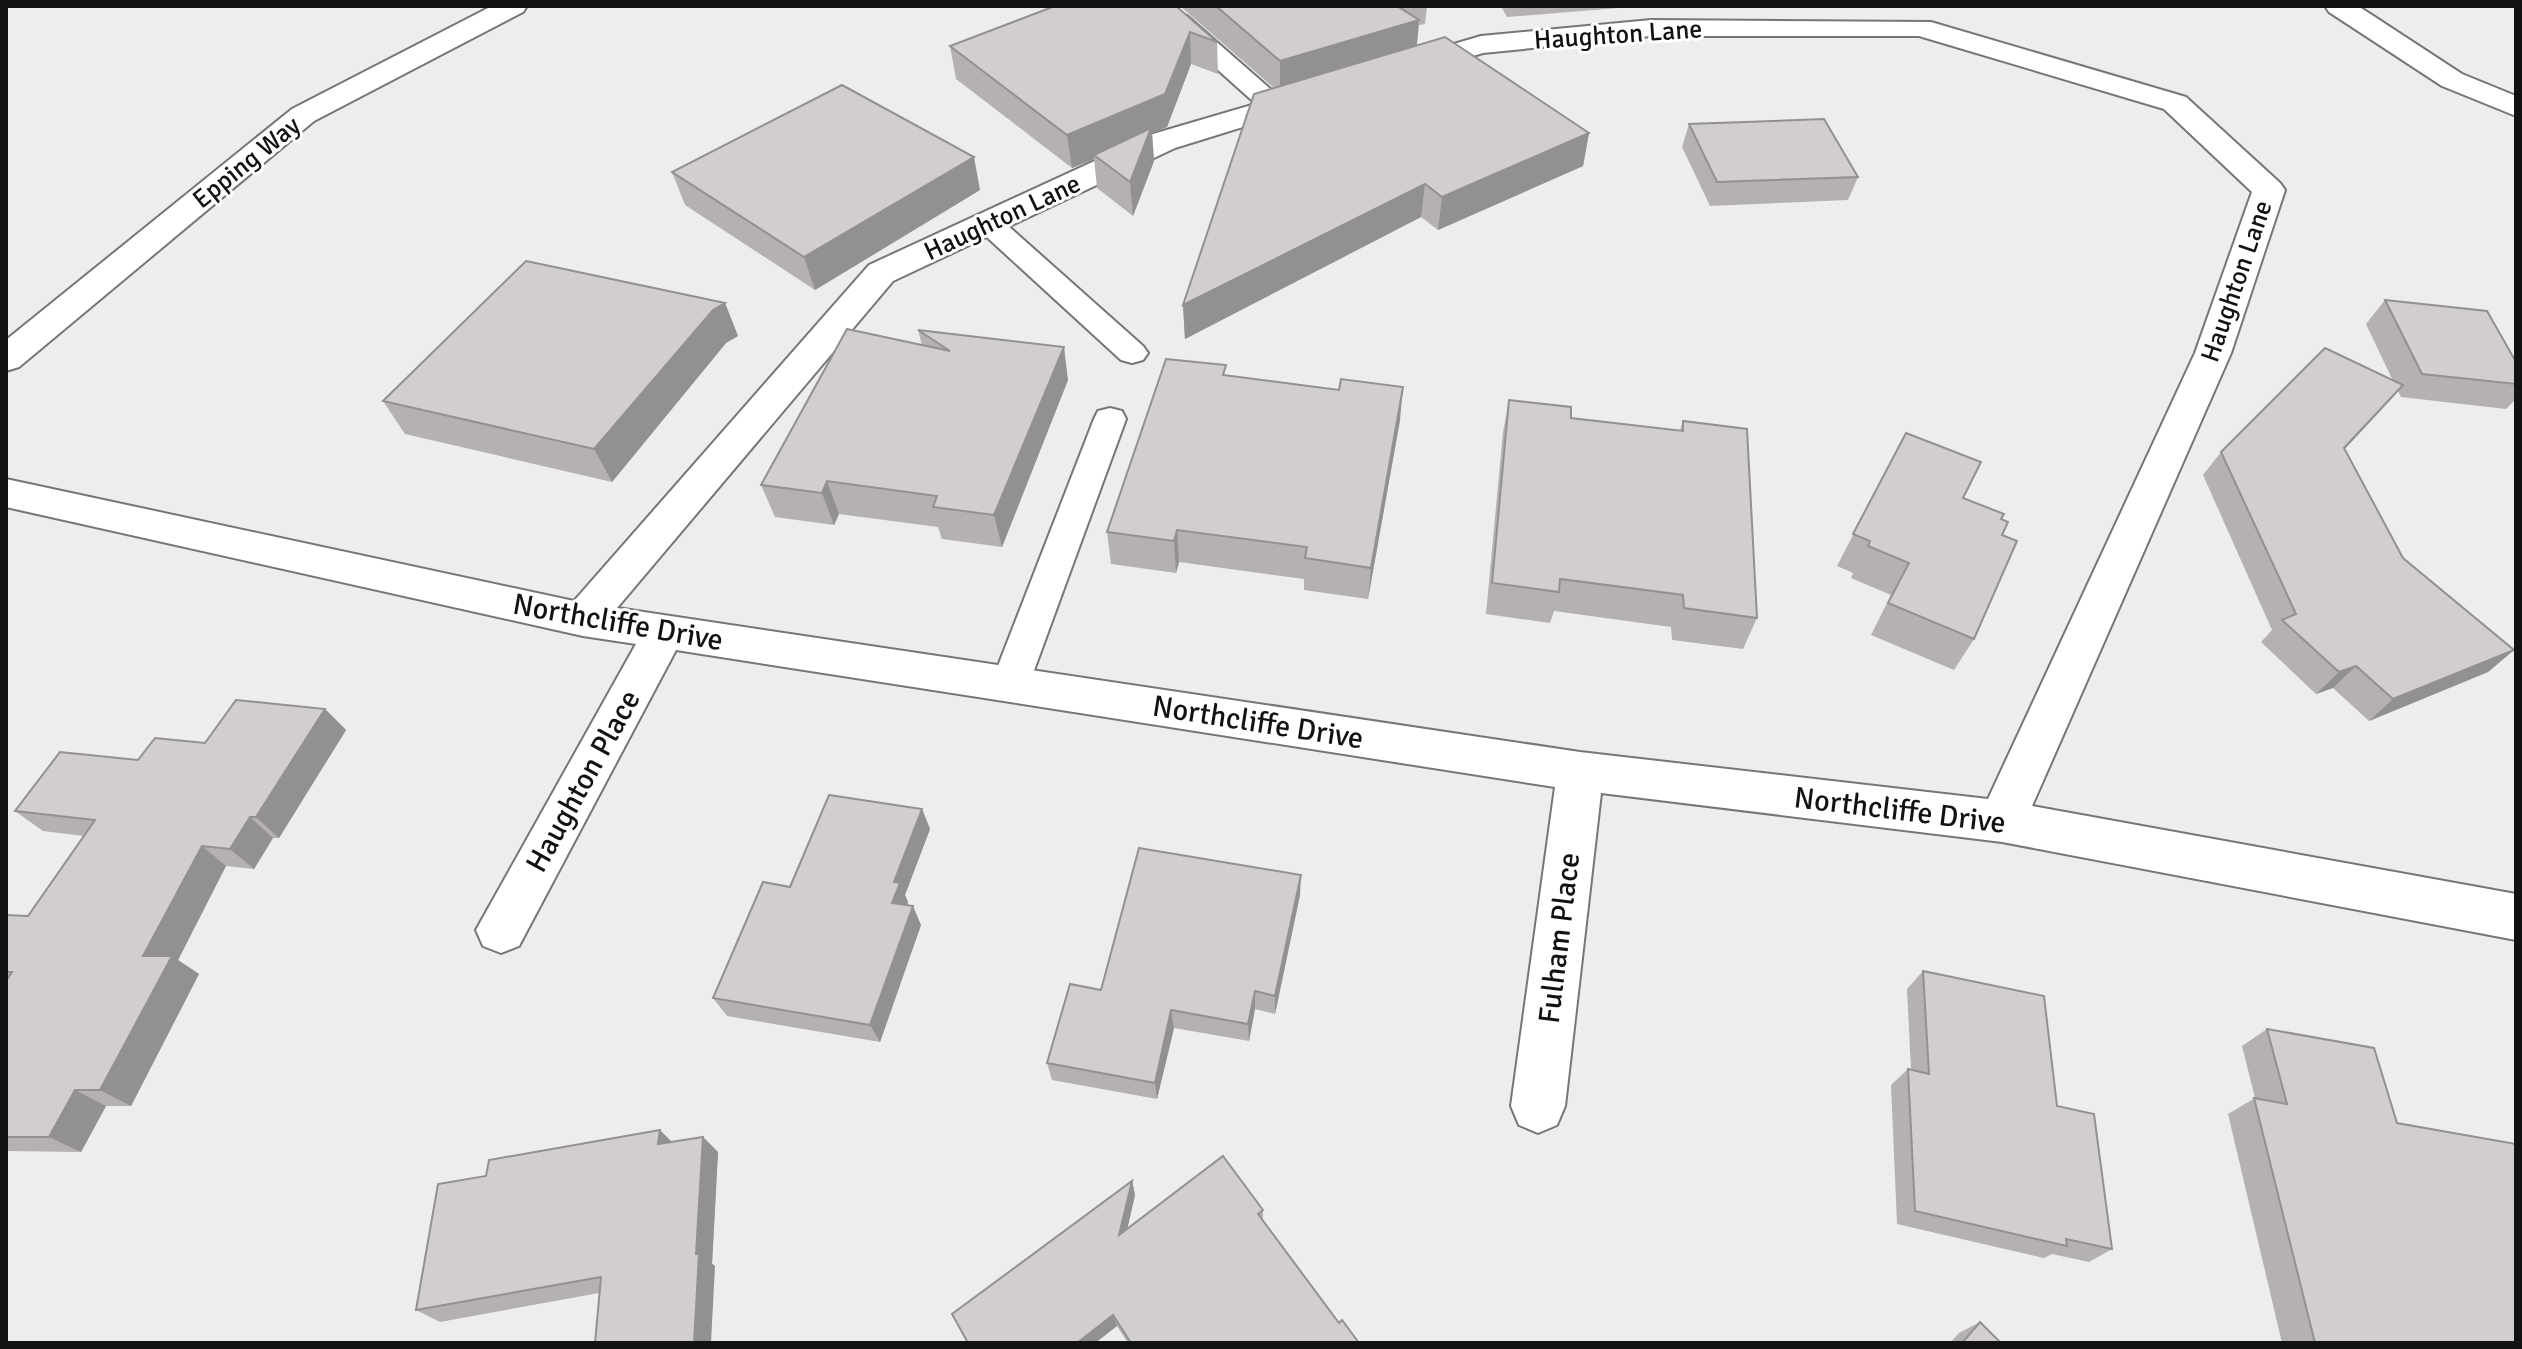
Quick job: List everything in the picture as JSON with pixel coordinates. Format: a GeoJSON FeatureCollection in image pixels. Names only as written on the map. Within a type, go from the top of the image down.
{"type":"FeatureCollection","features":[{"type":"Feature","properties":{"kind":"street","name":"Epping Way"},"geometry":{"type":"LineString","coordinates":[[6,359],[303,115],[513,6]]}},
{"type":"Feature","properties":{"kind":"street"},"geometry":{"type":"LineString","coordinates":[[2339,6],[2452,80],[2516,107]]}},
{"type":"Feature","properties":{"kind":"street","name":"Haughton Lane"},"geometry":{"type":"LineString","coordinates":[[1378,76],[1481,45],[1651,28],[1921,28],[2175,103],[2269,190],[2213,353],[2002,821]]}},
{"type":"Feature","properties":{"kind":"street","name":"Haughton Lane"},"geometry":{"type":"LineString","coordinates":[[583,619],[881,273],[1164,141],[1334,89]]}},
{"type":"Feature","properties":{"kind":"street","name":"Northcliffe Drive"},"geometry":{"type":"LineString","coordinates":[[6,493],[583,619],[1580,771],[2002,821],[2516,917]]}},
{"type":"Feature","properties":{"kind":"street","name":"Haughton Place"},"geometry":{"type":"LineString","coordinates":[[501,930],[665,631]]}},
{"type":"Feature","properties":{"kind":"street","name":"Fulham Place"},"geometry":{"type":"LineString","coordinates":[[1538,1106],[1580,771]]}},
{"type":"Feature","properties":{"kind":"lane"},"geometry":{"type":"LineString","coordinates":[[1169,13],[1275,107]]}},
{"type":"Feature","properties":{"kind":"lane"},"geometry":{"type":"LineString","coordinates":[[988,223],[1132,353]]}},
{"type":"Feature","properties":{"kind":"lane"},"geometry":{"type":"LineString","coordinates":[[1010,684],[1110,419]]}},
{"type":"Feature","properties":{"kind":"building"},"geometry":{"type":"Polygon","coordinates":[[[1055,6],[1176,6],[1217,42],[1190,32],[1165,94],[1067,135],[950,46],[1055,6]]]}},
{"type":"Feature","properties":{"kind":"building"},"geometry":{"type":"Polygon","coordinates":[[[1216,6],[1397,6],[1419,20],[1280,61],[1216,6]]]}},
{"type":"Feature","properties":{"kind":"building"},"geometry":{"type":"Polygon","coordinates":[[[1445,37],[1589,133],[1442,197],[1425,184],[1183,305],[1254,94],[1445,37]]]}},
{"type":"Feature","properties":{"kind":"building"},"geometry":{"type":"Polygon","coordinates":[[[842,85],[974,157],[804,257],[672,172],[842,85]]]}},
{"type":"Feature","properties":{"kind":"building"},"geometry":{"type":"Polygon","coordinates":[[[1824,119],[1858,177],[1717,182],[1689,124],[1824,119]]]}},
{"type":"Feature","properties":{"kind":"building"},"geometry":{"type":"Polygon","coordinates":[[[1151,128],[1130,182],[1094,155],[1151,128]]]}},
{"type":"Feature","properties":{"kind":"building"},"geometry":{"type":"Polygon","coordinates":[[[526,261],[725,303],[713,310],[594,449],[383,401],[526,261]]]}},
{"type":"Feature","properties":{"kind":"building"},"geometry":{"type":"Polygon","coordinates":[[[2385,300],[2487,311],[2516,362],[2516,384],[2422,374],[2385,300]]]}},
{"type":"Feature","properties":{"kind":"building"},"geometry":{"type":"Polygon","coordinates":[[[847,329],[950,351],[918,330],[1064,347],[994,515],[933,507],[937,496],[827,481],[822,493],[761,485],[847,329]]]}},
{"type":"Feature","properties":{"kind":"building"},"geometry":{"type":"Polygon","coordinates":[[[2325,348],[2403,385],[2344,448],[2403,558],[2514,650],[2393,699],[2356,666],[2339,672],[2282,620],[2296,614],[2221,452],[2325,348]]]}},
{"type":"Feature","properties":{"kind":"building"},"geometry":{"type":"Polygon","coordinates":[[[1166,359],[1226,365],[1223,375],[1339,390],[1341,379],[1403,387],[1371,568],[1305,558],[1307,547],[1177,530],[1174,541],[1107,532],[1166,359]]]}},
{"type":"Feature","properties":{"kind":"building"},"geometry":{"type":"Polygon","coordinates":[[[1509,400],[1571,407],[1571,418],[1683,431],[1683,421],[1747,429],[1757,618],[1684,608],[1683,595],[1560,579],[1559,592],[1492,583],[1509,400]]]}},
{"type":"Feature","properties":{"kind":"building"},"geometry":{"type":"Polygon","coordinates":[[[1906,433],[1981,462],[1963,498],[2004,514],[2001,519],[2008,522],[2002,535],[2017,541],[1974,639],[1888,603],[1909,563],[1868,546],[1870,541],[1853,534],[1906,433]]]}},
{"type":"Feature","properties":{"kind":"building"},"geometry":{"type":"Polygon","coordinates":[[[236,700],[325,709],[256,817],[250,817],[230,849],[202,846],[143,956],[172,956],[100,1090],[75,1090],[49,1137],[6,1137],[6,981],[12,972],[6,972],[6,915],[28,916],[95,820],[15,811],[60,752],[138,760],[155,738],[205,743],[236,700]]]}},
{"type":"Feature","properties":{"kind":"building"},"geometry":{"type":"Polygon","coordinates":[[[829,795],[922,809],[894,882],[900,883],[892,903],[913,906],[870,1025],[713,998],[763,882],[790,887],[829,795]]]}},
{"type":"Feature","properties":{"kind":"building"},"geometry":{"type":"Polygon","coordinates":[[[1139,848],[1301,875],[1275,996],[1255,991],[1248,1024],[1171,1010],[1155,1083],[1047,1063],[1070,984],[1101,990],[1139,848]]]}},
{"type":"Feature","properties":{"kind":"building"},"geometry":{"type":"Polygon","coordinates":[[[1923,971],[2044,996],[2057,1106],[2094,1114],[2112,1249],[2066,1239],[2067,1246],[1915,1211],[1908,1069],[1929,1074],[1923,971]]]}},
{"type":"Feature","properties":{"kind":"building"},"geometry":{"type":"Polygon","coordinates":[[[2267,1029],[2374,1048],[2397,1123],[2516,1144],[2516,1343],[2315,1343],[2254,1098],[2287,1104],[2267,1029]]]}},
{"type":"Feature","properties":{"kind":"building"},"geometry":{"type":"Polygon","coordinates":[[[660,1130],[658,1144],[703,1137],[694,1343],[595,1343],[601,1277],[416,1310],[438,1184],[486,1176],[489,1160],[660,1130]]]}},
{"type":"Feature","properties":{"kind":"building"},"geometry":{"type":"Polygon","coordinates":[[[1223,1156],[1263,1210],[1258,1214],[1339,1323],[1342,1320],[1359,1343],[1131,1343],[1113,1315],[1077,1343],[968,1343],[952,1314],[1132,1181],[1119,1235],[1223,1156]]]}},
{"type":"Feature","properties":{"kind":"building"},"geometry":{"type":"Polygon","coordinates":[[[1980,1322],[2001,1343],[1962,1343],[1980,1322]]]}}]}
